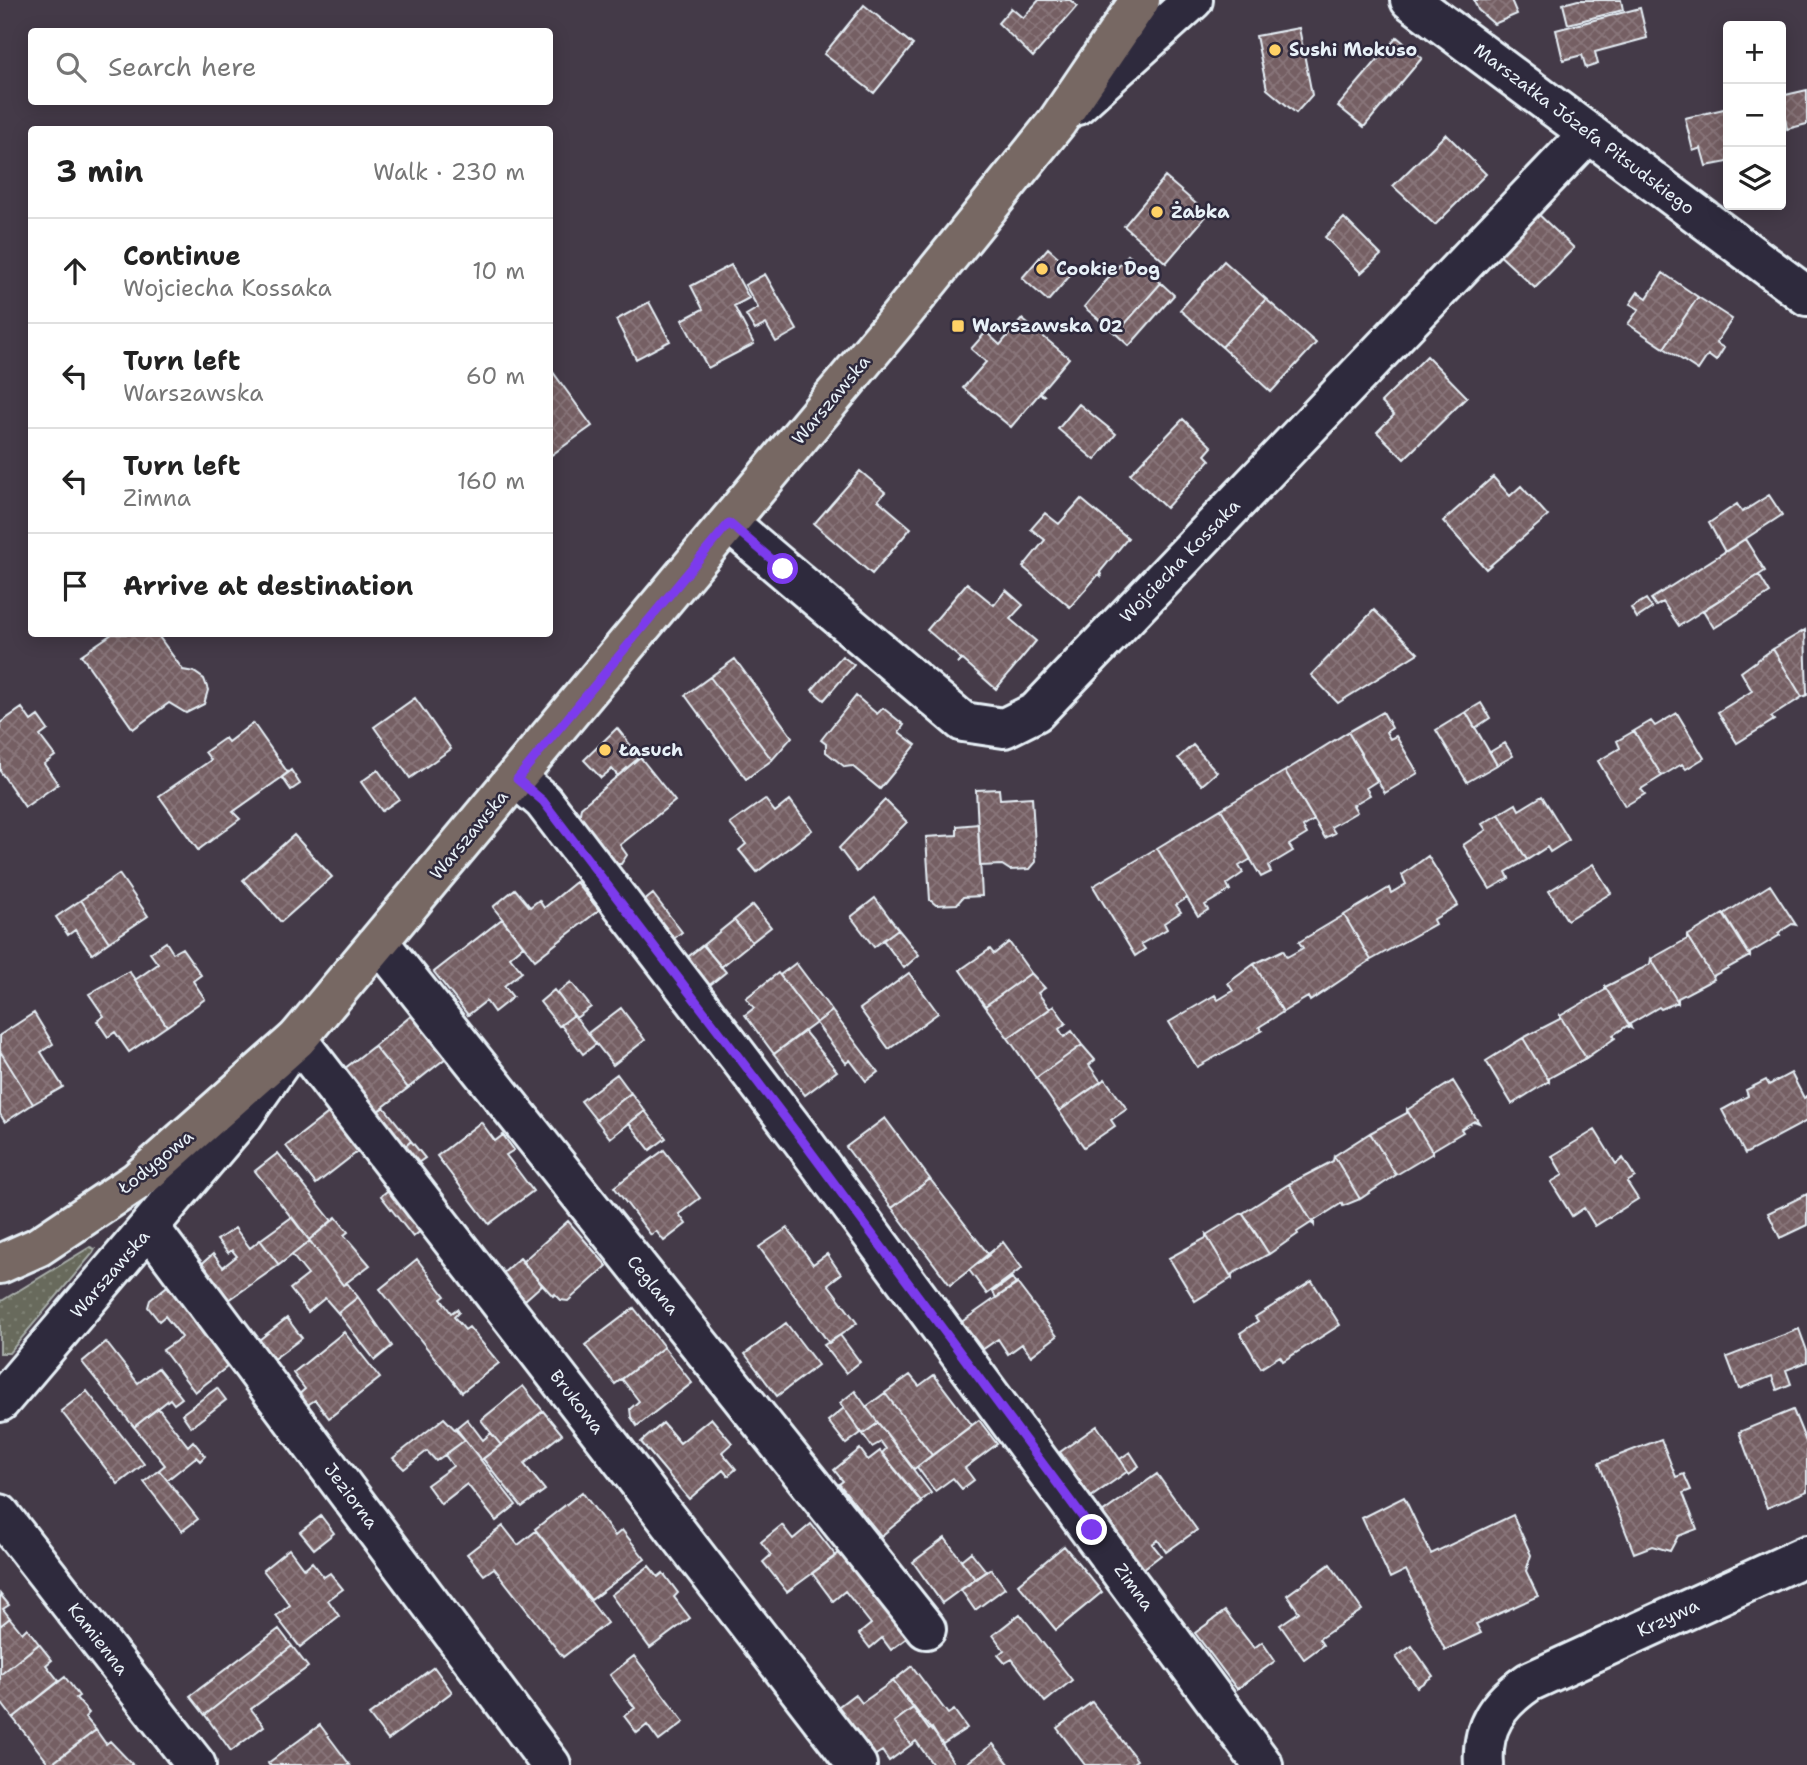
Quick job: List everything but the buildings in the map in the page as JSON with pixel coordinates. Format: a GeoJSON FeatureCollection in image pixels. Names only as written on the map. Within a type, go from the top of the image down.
{"type":"FeatureCollection","features":[{"type":"Feature","properties":{"kind":"main road","name":"Warszawska"},"geometry":{"type":"LineString","coordinates":[[297,1039],[517,779],[1057,122],[1140,0]]}},
{"type":"Feature","properties":{"kind":"main road","name":"Łodygowa"},"geometry":{"type":"LineString","coordinates":[[0,1264],[38,1247],[137,1181],[297,1039]]}},
{"type":"Feature","properties":{"kind":"street"},"geometry":{"type":"LineString","coordinates":[[1057,122],[1193,0]]}},
{"type":"Feature","properties":{"kind":"street","name":"Marszałka Józefa Piłsudskiego"},"geometry":{"type":"LineString","coordinates":[[1413,4],[1807,296]]}},
{"type":"Feature","properties":{"kind":"street","name":"Wojciecha Kossaka"},"geometry":{"type":"LineString","coordinates":[[729,523],[963,722],[1004,729],[1036,712],[1589,133]]}},
{"type":"Feature","properties":{"kind":"street","name":"Zimna"},"geometry":{"type":"LineString","coordinates":[[517,779],[543,801],[802,1140],[1263,1765]]}},
{"type":"Feature","properties":{"kind":"street","name":"Ceglana"},"geometry":{"type":"LineString","coordinates":[[379,942],[926,1629]]}},
{"type":"Feature","properties":{"kind":"street","name":"Warszawska"},"geometry":{"type":"LineString","coordinates":[[0,1402],[243,1116],[297,1039]]}},
{"type":"Feature","properties":{"kind":"street","name":"Brukowa"},"geometry":{"type":"LineString","coordinates":[[297,1039],[857,1765]]}},
{"type":"Feature","properties":{"kind":"street","name":"Jeziorna"},"geometry":{"type":"LineString","coordinates":[[150,1227],[551,1765]]}},
{"type":"Feature","properties":{"kind":"street","name":"Kamienna"},"geometry":{"type":"LineString","coordinates":[[0,1514],[196,1765]]}},
{"type":"Feature","properties":{"kind":"street","name":"Krzywa"},"geometry":{"type":"LineString","coordinates":[[1484,1765],[1486,1729],[1511,1694],[1529,1682],[1807,1555]]}},
{"type":"Feature","properties":{"kind":"green space"},"geometry":{"type":"Polygon","coordinates":[[[90,1247],[95,1249],[93,1253],[9,1353],[0,1353],[0,1302],[90,1247]]]}},
{"type":"Feature","properties":{"kind":"place","name":"Sushi Mokuso"},"geometry":{"type":"Point","coordinates":[1275,50]}},
{"type":"Feature","properties":{"kind":"place","name":"Żabka"},"geometry":{"type":"Point","coordinates":[1157,212]}},
{"type":"Feature","properties":{"kind":"place","name":"Cookie Dog"},"geometry":{"type":"Point","coordinates":[1042,269]}},
{"type":"Feature","properties":{"kind":"place","name":"Warszawska 02"},"geometry":{"type":"Point","coordinates":[958,326]}},
{"type":"Feature","properties":{"kind":"place","name":"Łasuch"},"geometry":{"type":"Point","coordinates":[605,750]}},
{"type":"Feature","properties":{"kind":"route"},"geometry":{"type":"LineString","coordinates":[[783,569],[729,523],[517,779],[543,801],[802,1140],[1092,1530]]}}]}
